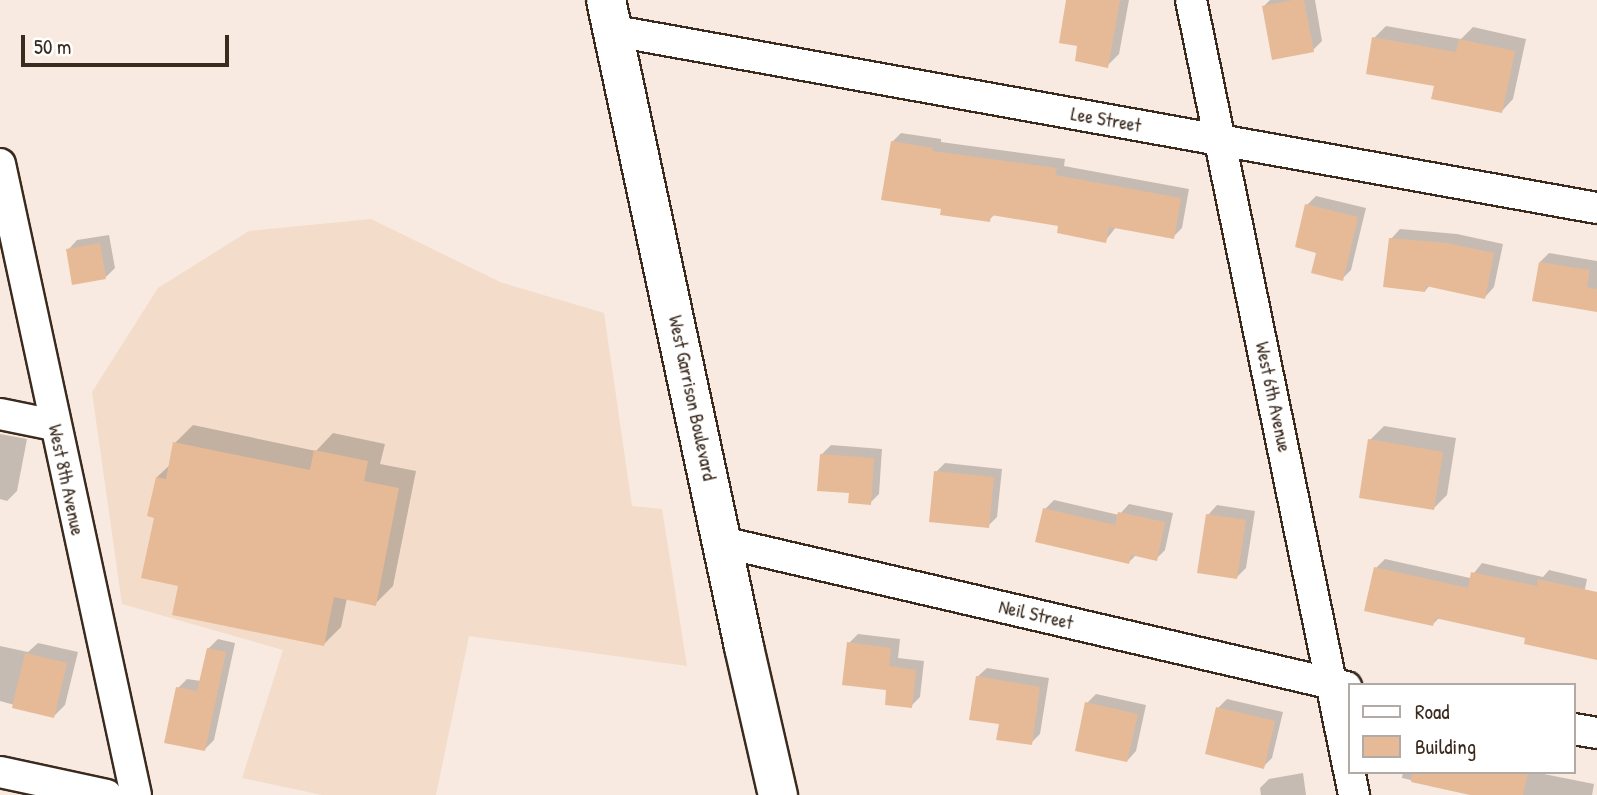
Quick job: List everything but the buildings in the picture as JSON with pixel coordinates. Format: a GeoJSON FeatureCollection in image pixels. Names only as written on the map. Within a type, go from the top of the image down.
{"type":"FeatureCollection","features":[{"type":"Feature","properties":{"kind":"main road","name":"West Garrison Boulevard"},"geometry":{"type":"LineString","coordinates":[[610,15],[778,795]]}},
{"type":"Feature","properties":{"kind":"street","name":"West 6th Avenue"},"geometry":{"type":"LineString","coordinates":[[1191,0],[1341,686],[1348,745]]}},
{"type":"Feature","properties":{"kind":"street","name":"Lee Street"},"geometry":{"type":"LineString","coordinates":[[610,15],[1220,141],[1597,208]]}},
{"type":"Feature","properties":{"kind":"street","name":"West 8th Avenue"},"geometry":{"type":"LineString","coordinates":[[0,164],[54,425],[136,795]]}},
{"type":"Feature","properties":{"kind":"street"},"geometry":{"type":"LineString","coordinates":[[0,414],[54,425]]}},
{"type":"Feature","properties":{"kind":"street","name":"Neil Street"},"geometry":{"type":"LineString","coordinates":[[722,542],[1341,686]]}},
{"type":"Feature","properties":{"kind":"street"},"geometry":{"type":"LineString","coordinates":[[1576,729],[1597,733]]}},
{"type":"Feature","properties":{"kind":"street"},"geometry":{"type":"LineString","coordinates":[[0,772],[107,795]]}},
{"type":"Feature","properties":{"kind":"street","name":"West 6th Avenue"},"geometry":{"type":"LineString","coordinates":[[1351,774],[1354,795]]}},
{"type":"Feature","properties":{"kind":"shaded area"},"geometry":{"type":"Polygon","coordinates":[[[371,219],[500,282],[604,313],[632,506],[662,509],[687,666],[469,636],[436,795],[322,795],[242,778],[283,650],[122,604],[92,392],[158,288],[249,231],[371,219]]]}}]}
